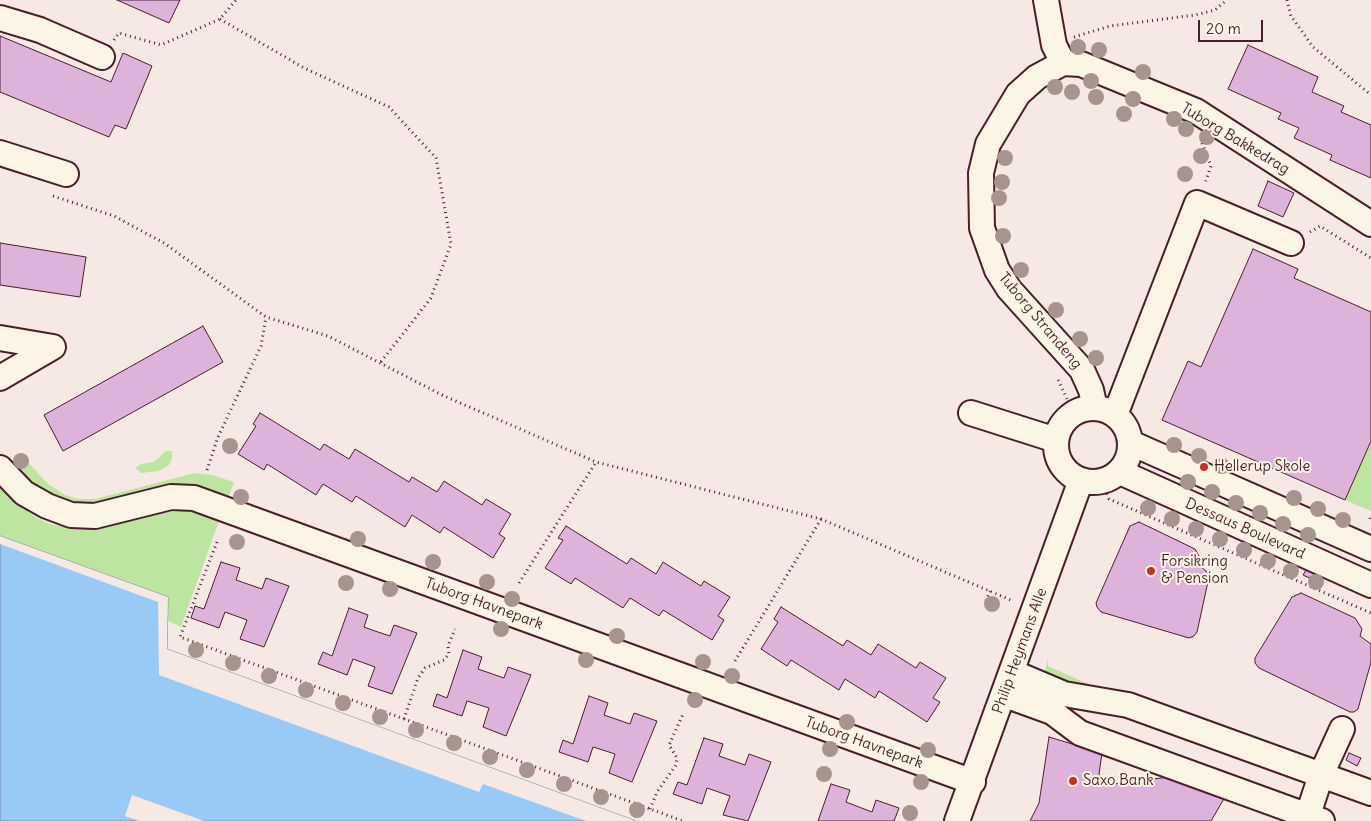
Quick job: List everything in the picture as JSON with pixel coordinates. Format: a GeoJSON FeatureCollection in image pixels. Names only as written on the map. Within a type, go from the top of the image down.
{"type":"FeatureCollection","features":[{"type":"Feature","properties":{"kind":"street"},"geometry":{"type":"LineString","coordinates":[[1046,0],[1059,54]]}},
{"type":"Feature","properties":{"kind":"street"},"geometry":{"type":"LineString","coordinates":[[0,18],[40,30],[102,57]]}},
{"type":"Feature","properties":{"kind":"street","name":"Tuborg Bakkedrag"},"geometry":{"type":"LineString","coordinates":[[1059,54],[1196,111],[1371,224]]}},
{"type":"Feature","properties":{"kind":"street","name":"Tuborg Strandeng"},"geometry":{"type":"LineString","coordinates":[[1059,54],[1018,94],[988,144],[981,182],[982,228],[997,270],[1009,289],[1082,370],[1091,390],[1095,412]]}},
{"type":"Feature","properties":{"kind":"street"},"geometry":{"type":"LineString","coordinates":[[0,153],[66,174]]}},
{"type":"Feature","properties":{"kind":"street"},"geometry":{"type":"LineString","coordinates":[[1095,412],[1124,424],[1131,444],[1130,454],[1100,478],[1070,474],[1061,464],[1057,453],[1056,440],[1062,425],[1095,412],[1197,203],[1291,243]]}},
{"type":"Feature","properties":{"kind":"street"},"geometry":{"type":"LineString","coordinates":[[0,338],[54,347],[0,378]]}},
{"type":"Feature","properties":{"kind":"street"},"geometry":{"type":"LineString","coordinates":[[971,413],[1056,440]]}},
{"type":"Feature","properties":{"kind":"street"},"geometry":{"type":"LineString","coordinates":[[1131,444],[1371,549]]}},
{"type":"Feature","properties":{"kind":"street","name":"Tuborg Havnepark"},"geometry":{"type":"LineString","coordinates":[[0,468],[24,493],[47,506],[71,515],[95,516],[171,497],[194,498],[973,782]]}},
{"type":"Feature","properties":{"kind":"street","name":"Dessaus Boulevard"},"geometry":{"type":"LineString","coordinates":[[1100,478],[1371,585]]}},
{"type":"Feature","properties":{"kind":"street","name":"Philip Heymans Alle"},"geometry":{"type":"LineString","coordinates":[[957,821],[1035,610],[1100,478]]}},
{"type":"Feature","properties":{"kind":"street"},"geometry":{"type":"LineString","coordinates":[[1012,672],[1058,703],[1237,766]]}},
{"type":"Feature","properties":{"kind":"street"},"geometry":{"type":"LineString","coordinates":[[1005,695],[1058,703],[1128,705],[1371,793]]}},
{"type":"Feature","properties":{"kind":"street"},"geometry":{"type":"LineString","coordinates":[[1058,703],[1080,733],[1312,819],[1321,775],[1342,730]]}},
{"type":"Feature","properties":{"kind":"path"},"geometry":{"type":"LineString","coordinates":[[102,57],[119,33],[161,45],[220,20],[236,0]]}},
{"type":"Feature","properties":{"kind":"path"},"geometry":{"type":"LineString","coordinates":[[1059,54],[1084,33],[1110,26],[1195,15],[1215,10],[1227,0]]}},
{"type":"Feature","properties":{"kind":"path"},"geometry":{"type":"LineString","coordinates":[[1287,0],[1291,16],[1313,47],[1371,95]]}},
{"type":"Feature","properties":{"kind":"path"},"geometry":{"type":"LineString","coordinates":[[220,20],[304,68],[389,107],[436,158],[451,244],[431,298],[380,363]]}},
{"type":"Feature","properties":{"kind":"path"},"geometry":{"type":"LineString","coordinates":[[1197,203],[1211,166],[1202,146],[1201,129],[1207,119]]}},
{"type":"Feature","properties":{"kind":"path"},"geometry":{"type":"LineString","coordinates":[[44,193],[114,216],[164,243],[266,317],[328,336],[442,395],[596,462],[821,519],[1035,610]]}},
{"type":"Feature","properties":{"kind":"path"},"geometry":{"type":"LineString","coordinates":[[1291,243],[1320,226],[1371,258]]}},
{"type":"Feature","properties":{"kind":"path"},"geometry":{"type":"LineString","coordinates":[[207,470],[218,437],[261,346],[266,317]]}},
{"type":"Feature","properties":{"kind":"path"},"geometry":{"type":"LineString","coordinates":[[1055,375],[1095,412]]}},
{"type":"Feature","properties":{"kind":"path"},"geometry":{"type":"LineString","coordinates":[[519,583],[596,462]]}},
{"type":"Feature","properties":{"kind":"path"},"geometry":{"type":"LineString","coordinates":[[1100,478],[1109,499],[1371,613]]}},
{"type":"Feature","properties":{"kind":"path"},"geometry":{"type":"LineString","coordinates":[[736,661],[821,519]]}},
{"type":"Feature","properties":{"kind":"path"},"geometry":{"type":"LineString","coordinates":[[217,542],[180,636],[682,821]]}},
{"type":"Feature","properties":{"kind":"path"},"geometry":{"type":"LineString","coordinates":[[986,601],[990,591]]}},
{"type":"Feature","properties":{"kind":"path"},"geometry":{"type":"LineString","coordinates":[[404,719],[418,678],[425,668],[444,660],[449,654],[448,646],[455,629]]}},
{"type":"Feature","properties":{"kind":"path"},"geometry":{"type":"LineString","coordinates":[[650,809],[657,792],[676,765],[677,758],[670,745],[684,712]]}},
{"type":"Feature","properties":{"kind":"green space"},"geometry":{"type":"Polygon","coordinates":[[[1371,441],[1371,511],[1345,500],[1371,441]]]}},
{"type":"Feature","properties":{"kind":"green space"},"geometry":{"type":"Polygon","coordinates":[[[166,451],[172,451],[172,458],[169,465],[159,471],[141,473],[135,468],[141,464],[154,462],[166,451]]]}},
{"type":"Feature","properties":{"kind":"green space"},"geometry":{"type":"Polygon","coordinates":[[[27,461],[48,484],[65,495],[79,499],[95,499],[195,473],[212,475],[234,482],[227,501],[98,508],[60,505],[15,473],[27,461]]]}},
{"type":"Feature","properties":{"kind":"green space"},"geometry":{"type":"Polygon","coordinates":[[[0,487],[37,518],[50,524],[76,529],[92,529],[162,513],[181,511],[191,512],[219,521],[181,627],[168,621],[168,597],[0,536],[0,487]]]}},
{"type":"Feature","properties":{"kind":"green space"},"geometry":{"type":"Polygon","coordinates":[[[1048,659],[1048,666],[1104,691],[1043,678],[1048,659]]]}},
{"type":"Feature","properties":{"kind":"water"},"geometry":{"type":"Polygon","coordinates":[[[0,536],[168,597],[167,649],[636,821],[0,821],[0,536]]]}},
{"type":"Feature","properties":{"kind":"pier"},"geometry":{"type":"Polygon","coordinates":[[[0,536],[168,597],[167,649],[636,821],[586,821],[483,784],[479,792],[159,675],[158,602],[0,544],[0,536]]]}},
{"type":"Feature","properties":{"kind":"pier"},"geometry":{"type":"Polygon","coordinates":[[[132,795],[204,821],[139,821],[125,816],[132,795]]]}},
{"type":"Feature","properties":{"kind":"building"},"geometry":{"type":"Polygon","coordinates":[[[117,0],[180,0],[169,23],[117,0]]]}},
{"type":"Feature","properties":{"kind":"building"},"geometry":{"type":"Polygon","coordinates":[[[0,36],[111,82],[123,53],[152,66],[126,129],[115,125],[109,137],[0,92],[0,36]]]}},
{"type":"Feature","properties":{"kind":"building"},"geometry":{"type":"Polygon","coordinates":[[[1248,45],[1318,77],[1312,92],[1344,106],[1341,112],[1371,125],[1371,178],[1330,160],[1332,155],[1294,138],[1299,128],[1278,119],[1281,113],[1228,89],[1248,45]]]}},
{"type":"Feature","properties":{"kind":"building"},"geometry":{"type":"Polygon","coordinates":[[[1268,181],[1294,193],[1283,217],[1258,206],[1268,181]]]}},
{"type":"Feature","properties":{"kind":"building"},"geometry":{"type":"Polygon","coordinates":[[[0,243],[86,257],[80,297],[0,285],[0,243]]]}},
{"type":"Feature","properties":{"kind":"building"},"geometry":{"type":"Polygon","coordinates":[[[1253,249],[1298,269],[1294,278],[1371,312],[1371,441],[1345,500],[1162,420],[1188,361],[1201,367],[1253,249]]]}},
{"type":"Feature","properties":{"kind":"building"},"geometry":{"type":"Polygon","coordinates":[[[203,326],[223,362],[63,451],[44,415],[203,326]]]}},
{"type":"Feature","properties":{"kind":"building"},"geometry":{"type":"Polygon","coordinates":[[[260,413],[320,450],[324,444],[349,459],[355,449],[409,482],[412,477],[437,492],[444,481],[482,505],[486,499],[511,514],[499,534],[505,538],[493,558],[444,527],[440,533],[412,515],[405,527],[356,496],[352,502],[323,484],[316,495],[267,464],[264,470],[238,454],[256,426],[253,424],[260,413]]]}},
{"type":"Feature","properties":{"kind":"building"},"geometry":{"type":"Polygon","coordinates":[[[1139,522],[1195,549],[1199,556],[1198,564],[1207,572],[1209,577],[1197,632],[1194,636],[1189,638],[1101,612],[1097,607],[1096,603],[1130,526],[1139,522]]]}},
{"type":"Feature","properties":{"kind":"building"},"geometry":{"type":"Polygon","coordinates":[[[566,526],[627,564],[631,558],[656,574],[663,562],[701,586],[704,581],[730,597],[718,616],[724,620],[712,640],[663,610],[659,616],[630,598],[623,608],[575,578],[571,584],[545,568],[563,540],[558,538],[566,526]]]}},
{"type":"Feature","properties":{"kind":"building"},"geometry":{"type":"Polygon","coordinates":[[[221,562],[240,568],[236,580],[262,589],[266,578],[289,586],[264,647],[240,639],[247,620],[225,612],[219,628],[191,618],[195,606],[204,609],[221,562]]]}},
{"type":"Feature","properties":{"kind":"building"},"geometry":{"type":"Polygon","coordinates":[[[1306,570],[1317,575],[1314,580],[1303,575],[1306,570]]]}},
{"type":"Feature","properties":{"kind":"building"},"geometry":{"type":"Polygon","coordinates":[[[1301,593],[1355,618],[1362,629],[1360,636],[1371,644],[1371,662],[1358,709],[1354,712],[1350,712],[1259,668],[1255,663],[1255,658],[1292,597],[1301,593]]]}},
{"type":"Feature","properties":{"kind":"building"},"geometry":{"type":"Polygon","coordinates":[[[781,607],[843,646],[847,640],[871,655],[878,644],[916,668],[920,662],[946,678],[933,698],[940,702],[927,722],[879,691],[875,698],[845,679],[839,690],[791,660],[787,666],[761,649],[778,622],[774,619],[781,607]]]}},
{"type":"Feature","properties":{"kind":"building"},"geometry":{"type":"Polygon","coordinates":[[[349,608],[368,615],[364,627],[390,636],[394,625],[417,633],[392,694],[368,686],[375,667],[353,659],[347,675],[318,664],[323,652],[332,656],[349,608]]]}},
{"type":"Feature","properties":{"kind":"building"},"geometry":{"type":"Polygon","coordinates":[[[463,650],[482,657],[478,669],[504,678],[508,667],[531,675],[506,736],[483,727],[489,708],[467,701],[462,716],[433,706],[437,694],[447,698],[463,650]]]}},
{"type":"Feature","properties":{"kind":"building"},"geometry":{"type":"Polygon","coordinates":[[[589,696],[608,703],[604,715],[630,724],[634,713],[657,721],[632,782],[609,773],[615,754],[593,747],[588,762],[559,752],[563,740],[573,744],[589,696]]]}},
{"type":"Feature","properties":{"kind":"building","name":"Saxo Bank"},"geometry":{"type":"Polygon","coordinates":[[[1049,737],[1102,753],[1099,774],[1106,783],[1114,784],[1169,777],[1225,797],[1211,821],[1030,821],[1039,803],[1049,737]]]}},
{"type":"Feature","properties":{"kind":"building"},"geometry":{"type":"Polygon","coordinates":[[[704,738],[723,744],[719,756],[745,765],[749,754],[771,762],[748,821],[723,815],[730,796],[707,788],[702,804],[673,794],[678,782],[687,785],[704,738]]]}},
{"type":"Feature","properties":{"kind":"building"},"geometry":{"type":"Polygon","coordinates":[[[1349,753],[1361,758],[1357,766],[1346,760],[1349,753]]]}},
{"type":"Feature","properties":{"kind":"building"},"geometry":{"type":"Polygon","coordinates":[[[831,784],[850,790],[846,802],[872,812],[876,800],[899,808],[894,821],[818,821],[831,784]]]}},
{"type":"Feature","properties":{"kind":"place","name":"Hellerup Skole"},"geometry":{"type":"Point","coordinates":[1204,467]}},
{"type":"Feature","properties":{"kind":"place","name":"Forsikring & Pension"},"geometry":{"type":"Point","coordinates":[1151,571]}},
{"type":"Feature","properties":{"kind":"place","name":"Saxo Bank"},"geometry":{"type":"Point","coordinates":[1073,781]}}]}
